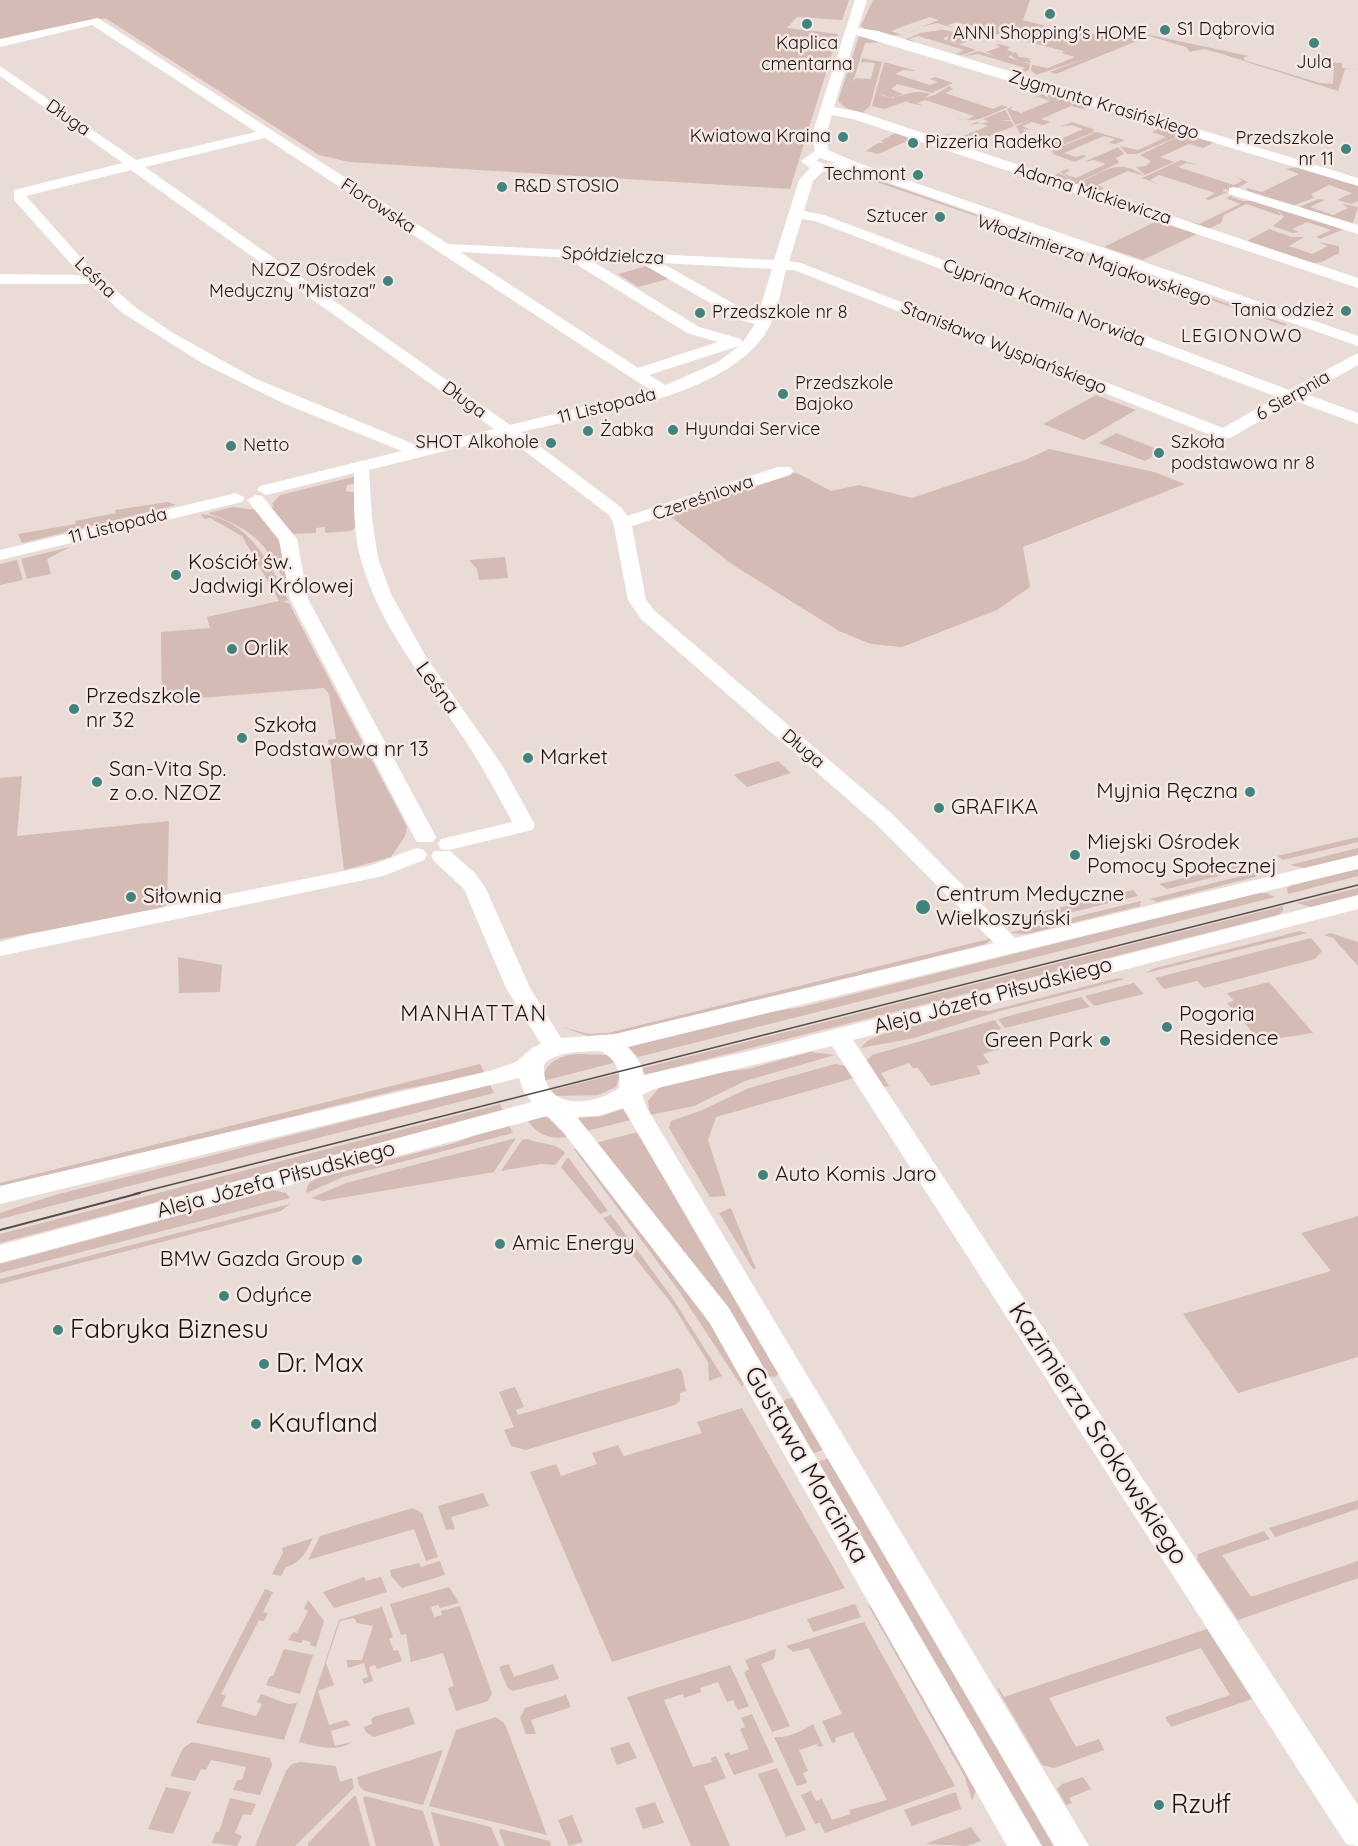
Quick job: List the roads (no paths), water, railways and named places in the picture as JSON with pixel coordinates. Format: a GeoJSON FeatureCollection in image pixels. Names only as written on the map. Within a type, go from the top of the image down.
{"type":"FeatureCollection","features":[{"type":"Feature","properties":{"kind":"street"},"geometry":{"type":"LineString","coordinates":[[807,177],[824,163],[818,138],[861,0]]}},
{"type":"Feature","properties":{"kind":"street","name":"Florowska"},"geometry":{"type":"LineString","coordinates":[[0,43],[94,21],[663,391]]}},
{"type":"Feature","properties":{"kind":"street","name":"Zygmunta Krasińskiego"},"geometry":{"type":"LineString","coordinates":[[850,30],[874,34],[1358,182]]}},
{"type":"Feature","properties":{"kind":"street","name":"Długa"},"geometry":{"type":"LineString","coordinates":[[0,70],[507,431],[609,507],[622,522],[630,571],[642,609],[707,668],[853,791]]}},
{"type":"Feature","properties":{"kind":"street","name":"Adama Mickiewicza"},"geometry":{"type":"LineString","coordinates":[[826,110],[851,114],[889,126],[1358,283]]}},
{"type":"Feature","properties":{"kind":"street","name":"Leśna"},"geometry":{"type":"LineString","coordinates":[[267,134],[19,194],[19,197],[94,280],[129,309],[210,363],[419,452]]}},
{"type":"Feature","properties":{"kind":"street","name":"Włodzimierza Majakowskiego"},"geometry":{"type":"LineString","coordinates":[[824,163],[845,168],[1358,341]]}},
{"type":"Feature","properties":{"kind":"street"},"geometry":{"type":"LineString","coordinates":[[807,177],[845,168]]}},
{"type":"Feature","properties":{"kind":"street","name":"Włodzimierza Majakowskiego"},"geometry":{"type":"LineString","coordinates":[[845,168],[1358,356]]}},
{"type":"Feature","properties":{"kind":"street","name":"11 Listopada"},"geometry":{"type":"LineString","coordinates":[[0,555],[253,496],[663,391],[708,374],[740,355],[757,336],[764,321],[807,177]]}},
{"type":"Feature","properties":{"kind":"street"},"geometry":{"type":"LineString","coordinates":[[1234,191],[1358,230]]}},
{"type":"Feature","properties":{"kind":"street","name":"Cypriana Kamila Norwida"},"geometry":{"type":"LineString","coordinates":[[795,213],[819,218],[1358,419]]}},
{"type":"Feature","properties":{"kind":"street","name":"Spółdzielcza"},"geometry":{"type":"LineString","coordinates":[[446,249],[780,265]]}},
{"type":"Feature","properties":{"kind":"street"},"geometry":{"type":"LineString","coordinates":[[578,254],[584,263],[693,330],[735,342],[636,374]]}},
{"type":"Feature","properties":{"kind":"street"},"geometry":{"type":"LineString","coordinates":[[650,258],[651,263],[746,317],[764,321]]}},
{"type":"Feature","properties":{"kind":"street","name":"Stanisława Wyspiańskiego"},"geometry":{"type":"LineString","coordinates":[[780,265],[796,266],[813,272],[1223,433]]}},
{"type":"Feature","properties":{"kind":"street"},"geometry":{"type":"LineString","coordinates":[[0,279],[94,280]]}},
{"type":"Feature","properties":{"kind":"street"},"geometry":{"type":"LineString","coordinates":[[1290,330],[1306,323]]}},
{"type":"Feature","properties":{"kind":"street","name":"6 Sierpnia"},"geometry":{"type":"LineString","coordinates":[[1223,433],[1292,396],[1358,356]]}},
{"type":"Feature","properties":{"kind":"street","name":"Leśna"},"geometry":{"type":"LineString","coordinates":[[359,467],[363,473],[361,519],[364,546],[384,600],[416,659],[486,754],[524,825],[446,850]]}},
{"type":"Feature","properties":{"kind":"street","name":"Czereśniowa"},"geometry":{"type":"LineString","coordinates":[[622,522],[638,520],[784,471]]}},
{"type":"Feature","properties":{"kind":"street"},"geometry":{"type":"LineString","coordinates":[[253,496],[288,539],[299,599],[421,846]]}},
{"type":"Feature","properties":{"kind":"street","name":"Aleja Józefa Piłsudskiego"},"geometry":{"type":"LineString","coordinates":[[853,791],[946,879],[1010,946]]}},
{"type":"Feature","properties":{"kind":"street"},"geometry":{"type":"LineString","coordinates":[[0,950],[38,939],[375,871],[440,837],[446,850],[475,889],[518,988],[555,1047]]}},
{"type":"Feature","properties":{"kind":"street","name":"Aleja Józefa Piłsudskiego"},"geometry":{"type":"LineString","coordinates":[[606,1043],[1358,862]]}},
{"type":"Feature","properties":{"kind":"street","name":"Aleja Józefa Piłsudskiego"},"geometry":{"type":"LineString","coordinates":[[630,1092],[637,1086],[649,1082],[838,1036],[1358,902]]}},
{"type":"Feature","properties":{"kind":"street","name":"Kazimierza Srokowskiego"},"geometry":{"type":"LineString","coordinates":[[838,1036],[1358,1833]]}},
{"type":"Feature","properties":{"kind":"street"},"geometry":{"type":"LineString","coordinates":[[0,1195],[516,1072],[532,1061],[555,1047],[571,1044],[606,1043],[621,1053],[631,1065],[633,1074],[630,1092],[617,1102],[597,1108],[553,1107],[542,1098],[534,1086],[532,1061]]}},
{"type":"Feature","properties":{"kind":"street","name":"Gustawa Morcinka"},"geometry":{"type":"LineString","coordinates":[[630,1092],[635,1108],[1072,1846]]}},
{"type":"Feature","properties":{"kind":"street","name":"Aleja Józefa Piłsudskiego"},"geometry":{"type":"LineString","coordinates":[[0,1254],[445,1136],[499,1119],[553,1107]]}},
{"type":"Feature","properties":{"kind":"street","name":"Gustawa Morcinka"},"geometry":{"type":"LineString","coordinates":[[553,1107],[572,1126],[696,1282],[719,1315],[1025,1846]]}},
{"type":"Feature","properties":{"kind":"street"},"geometry":{"type":"LineString","coordinates":[[764,1392],[798,1382]]}},
{"type":"Feature","properties":{"kind":"tram line"},"geometry":{"type":"LineString","coordinates":[[134,1194],[1358,885]]}},
{"type":"Feature","properties":{"kind":"tram line"},"geometry":{"type":"LineString","coordinates":[[0,1230],[140,1193]]}},
{"type":"Feature","properties":{"kind":"place","name":"ANNI Shopping's HOME"},"geometry":{"type":"Point","coordinates":[1050,14]}},
{"type":"Feature","properties":{"kind":"place","name":"Kaplica cmentarna"},"geometry":{"type":"Point","coordinates":[807,24]}},
{"type":"Feature","properties":{"kind":"place","name":"S1 Dąbrovia"},"geometry":{"type":"Point","coordinates":[1165,30]}},
{"type":"Feature","properties":{"kind":"place","name":"Jula"},"geometry":{"type":"Point","coordinates":[1314,43]}},
{"type":"Feature","properties":{"kind":"place","name":"Kwiatowa Kraina"},"geometry":{"type":"Point","coordinates":[843,137]}},
{"type":"Feature","properties":{"kind":"place","name":"Pizzeria Radełko"},"geometry":{"type":"Point","coordinates":[913,143]}},
{"type":"Feature","properties":{"kind":"place","name":"Przedszkole nr 11"},"geometry":{"type":"Point","coordinates":[1346,149]}},
{"type":"Feature","properties":{"kind":"place","name":"Techmont"},"geometry":{"type":"Point","coordinates":[918,175]}},
{"type":"Feature","properties":{"kind":"place","name":"R&D STOSIO"},"geometry":{"type":"Point","coordinates":[502,187]}},
{"type":"Feature","properties":{"kind":"place","name":"Sztucer"},"geometry":{"type":"Point","coordinates":[940,217]}},
{"type":"Feature","properties":{"kind":"place","name":"NZOZ Ośrodek Medyczny \"Mistaza\""},"geometry":{"type":"Point","coordinates":[388,281]}},
{"type":"Feature","properties":{"kind":"place","name":"Tania odzież"},"geometry":{"type":"Point","coordinates":[1346,311]}},
{"type":"Feature","properties":{"kind":"place","name":"Przedszkole nr 8"},"geometry":{"type":"Point","coordinates":[700,313]}},
{"type":"Feature","properties":{"kind":"place","name":"Przedszkole Bajoko"},"geometry":{"type":"Point","coordinates":[783,394]}},
{"type":"Feature","properties":{"kind":"place","name":"Hyundai Service"},"geometry":{"type":"Point","coordinates":[673,430]}},
{"type":"Feature","properties":{"kind":"place","name":"Żabka"},"geometry":{"type":"Point","coordinates":[588,431]}},
{"type":"Feature","properties":{"kind":"place","name":"SHOT Alkohole"},"geometry":{"type":"Point","coordinates":[551,443]}},
{"type":"Feature","properties":{"kind":"place","name":"Netto"},"geometry":{"type":"Point","coordinates":[231,446]}},
{"type":"Feature","properties":{"kind":"place","name":"Szkoła podstawowa nr 8"},"geometry":{"type":"Point","coordinates":[1159,453]}},
{"type":"Feature","properties":{"kind":"place","name":"Kościół św. Jadwigi Królowej"},"geometry":{"type":"Point","coordinates":[176,575]}},
{"type":"Feature","properties":{"kind":"place","name":"Orlik"},"geometry":{"type":"Point","coordinates":[232,649]}},
{"type":"Feature","properties":{"kind":"place","name":"Przedszkole nr 32"},"geometry":{"type":"Point","coordinates":[74,709]}},
{"type":"Feature","properties":{"kind":"place","name":"Szkoła Podstawowa nr 13"},"geometry":{"type":"Point","coordinates":[242,738]}},
{"type":"Feature","properties":{"kind":"place","name":"Market"},"geometry":{"type":"Point","coordinates":[528,758]}},
{"type":"Feature","properties":{"kind":"place","name":"San-Vita Sp. z o.o. NZOZ"},"geometry":{"type":"Point","coordinates":[97,782]}},
{"type":"Feature","properties":{"kind":"place","name":"Myjnia Ręczna"},"geometry":{"type":"Point","coordinates":[1250,792]}},
{"type":"Feature","properties":{"kind":"place","name":"GRAFIKA"},"geometry":{"type":"Point","coordinates":[939,808]}},
{"type":"Feature","properties":{"kind":"place","name":"Miejski Ośrodek Pomocy Społecznej"},"geometry":{"type":"Point","coordinates":[1075,855]}},
{"type":"Feature","properties":{"kind":"place","name":"Siłownia"},"geometry":{"type":"Point","coordinates":[131,897]}},
{"type":"Feature","properties":{"kind":"place","name":"Centrum Medyczne Wielkoszyński"},"geometry":{"type":"Point","coordinates":[923,907]}},
{"type":"Feature","properties":{"kind":"place","name":"Pogoria Residence"},"geometry":{"type":"Point","coordinates":[1167,1027]}},
{"type":"Feature","properties":{"kind":"place","name":"Green Park"},"geometry":{"type":"Point","coordinates":[1105,1041]}},
{"type":"Feature","properties":{"kind":"place","name":"Auto Komis Jaro"},"geometry":{"type":"Point","coordinates":[763,1175]}},
{"type":"Feature","properties":{"kind":"place","name":"Amic Energy"},"geometry":{"type":"Point","coordinates":[500,1244]}},
{"type":"Feature","properties":{"kind":"place","name":"BMW Gazda Group"},"geometry":{"type":"Point","coordinates":[357,1260]}},
{"type":"Feature","properties":{"kind":"place","name":"Odyńce"},"geometry":{"type":"Point","coordinates":[224,1296]}},
{"type":"Feature","properties":{"kind":"place","name":"Fabryka Biznesu"},"geometry":{"type":"Point","coordinates":[58,1330]}},
{"type":"Feature","properties":{"kind":"place","name":"Dr. Max"},"geometry":{"type":"Point","coordinates":[264,1364]}},
{"type":"Feature","properties":{"kind":"place","name":"Kaufland"},"geometry":{"type":"Point","coordinates":[256,1424]}},
{"type":"Feature","properties":{"kind":"place","name":"Rzułf"},"geometry":{"type":"Point","coordinates":[1159,1805]}},
{"type":"Feature","properties":{"kind":"district","name":"LEGIONOWO"},"geometry":{"type":"Point","coordinates":[1242,337]}},
{"type":"Feature","properties":{"kind":"district","name":"MANHATTAN"},"geometry":{"type":"Point","coordinates":[474,1014]}}]}
